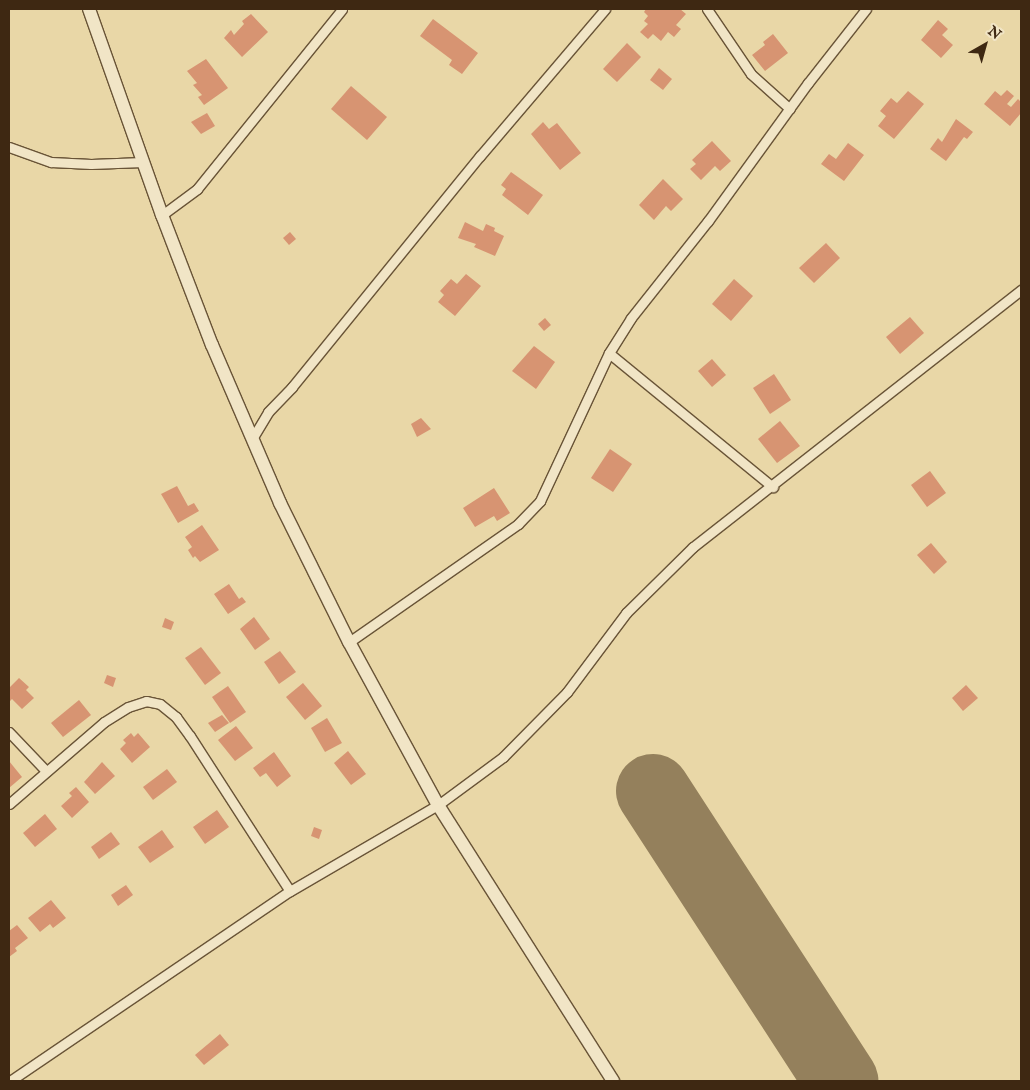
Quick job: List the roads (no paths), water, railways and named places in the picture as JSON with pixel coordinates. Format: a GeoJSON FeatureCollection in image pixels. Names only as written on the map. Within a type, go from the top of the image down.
{"type":"FeatureCollection","features":[{"type":"Feature","properties":{"kind":"main road"},"geometry":{"type":"LineString","coordinates":[[89,9],[162,215],[212,345],[280,503],[349,642],[438,805],[613,1081]]}},
{"type":"Feature","properties":{"kind":"street"},"geometry":{"type":"LineString","coordinates":[[162,215],[197,189],[342,9]]}},
{"type":"Feature","properties":{"kind":"street"},"geometry":{"type":"LineString","coordinates":[[252,439],[268,412],[292,387],[462,178],[605,9]]}},
{"type":"Feature","properties":{"kind":"street"},"geometry":{"type":"LineString","coordinates":[[707,9],[751,74],[790,108]]}},
{"type":"Feature","properties":{"kind":"street"},"geometry":{"type":"LineString","coordinates":[[349,642],[518,524],[540,501],[609,352],[631,318],[708,221],[790,108],[866,9]]}},
{"type":"Feature","properties":{"kind":"street"},"geometry":{"type":"LineString","coordinates":[[9,147],[51,162],[91,164],[143,162]]}},
{"type":"Feature","properties":{"kind":"street"},"geometry":{"type":"LineString","coordinates":[[10,1081],[290,891],[438,805],[503,757],[567,692],[626,612],[693,547],[1021,290]]}},
{"type":"Feature","properties":{"kind":"street"},"geometry":{"type":"LineString","coordinates":[[609,352],[773,486]]}},
{"type":"Feature","properties":{"kind":"street"},"geometry":{"type":"LineString","coordinates":[[9,804],[46,770],[104,722],[128,707],[146,700],[160,704],[176,717],[190,736],[290,891]]}},
{"type":"Feature","properties":{"kind":"street"},"geometry":{"type":"LineString","coordinates":[[9,732],[46,770]]}}]}
